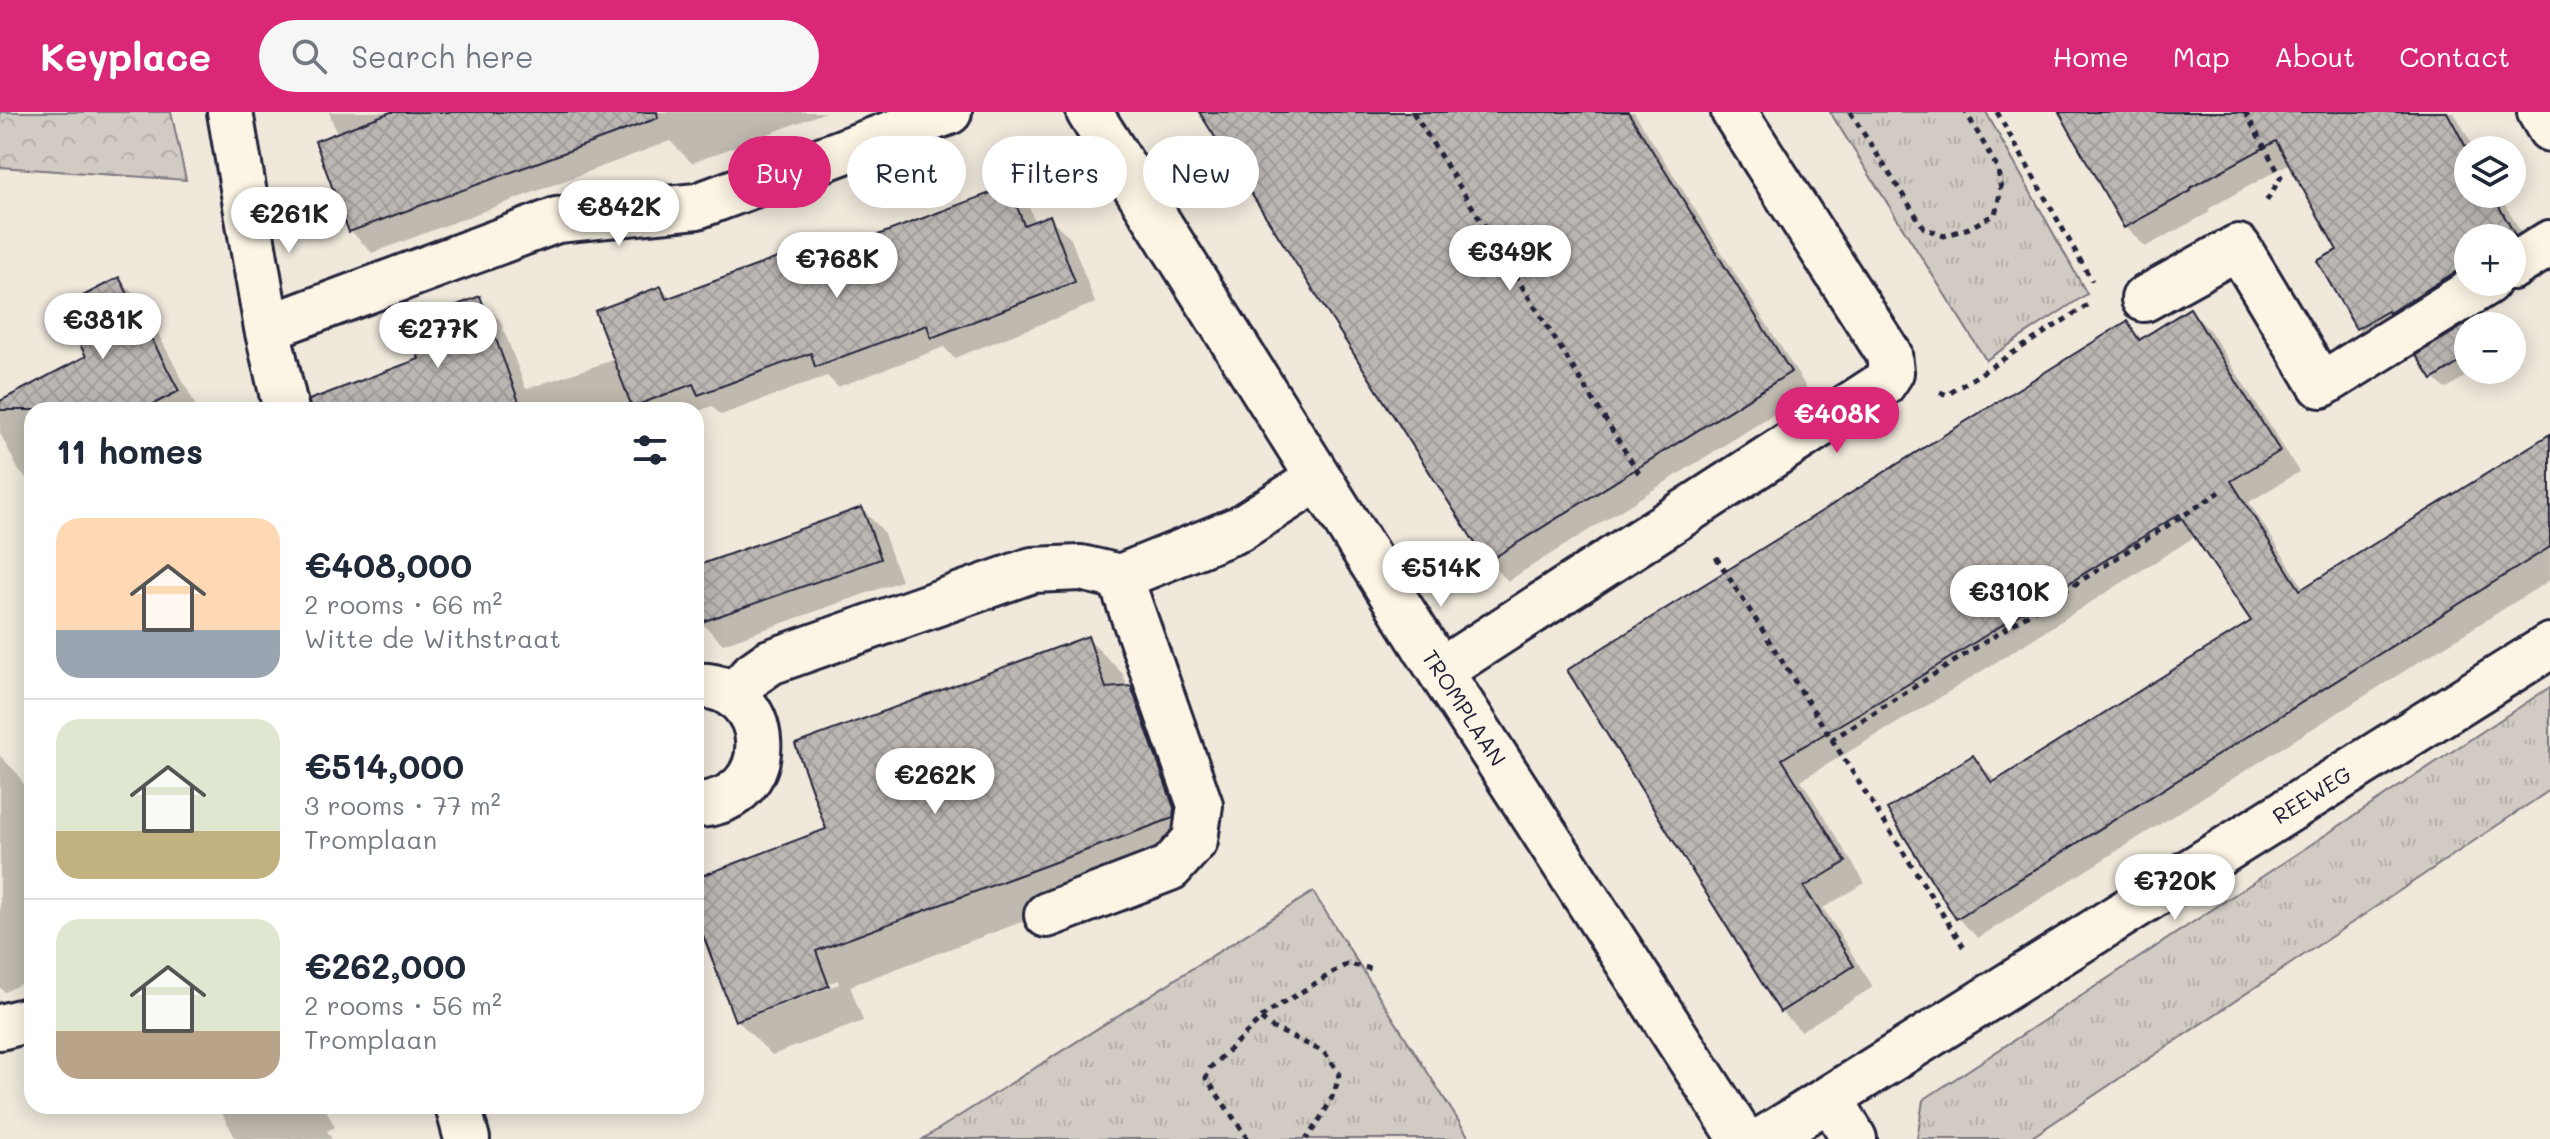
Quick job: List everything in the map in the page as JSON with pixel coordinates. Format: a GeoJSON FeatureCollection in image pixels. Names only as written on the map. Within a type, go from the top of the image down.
{"type":"FeatureCollection","features":[{"type":"Feature","properties":{"kind":"street"},"geometry":{"type":"LineString","coordinates":[[230,112],[267,328],[284,402]]}},
{"type":"Feature","properties":{"kind":"street"},"geometry":{"type":"LineString","coordinates":[[267,328],[557,220],[697,206],[949,112]]}},
{"type":"Feature","properties":{"kind":"street","name":"TROMPLAAN"},"geometry":{"type":"LineString","coordinates":[[1089,112],[1440,671],[1742,1139]]}},
{"type":"Feature","properties":{"kind":"street"},"geometry":{"type":"LineString","coordinates":[[1440,671],[1883,384],[1891,372],[1889,354],[1734,112]]}},
{"type":"Feature","properties":{"kind":"street"},"geometry":{"type":"LineString","coordinates":[[2540,112],[2550,129]]}},
{"type":"Feature","properties":{"kind":"street"},"geometry":{"type":"LineString","coordinates":[[2526,258],[2550,243]]}},
{"type":"Feature","properties":{"kind":"street"},"geometry":{"type":"LineString","coordinates":[[2144,299],[2238,247],[2321,385],[2464,296]]}},
{"type":"Feature","properties":{"kind":"street"},"geometry":{"type":"LineString","coordinates":[[715,691],[753,674],[770,662],[1032,570],[1081,568],[1120,577],[1239,529],[1319,478]]}},
{"type":"Feature","properties":{"kind":"street"},"geometry":{"type":"LineString","coordinates":[[1047,915],[1170,868],[1195,840],[1200,805],[1120,577]]}},
{"type":"Feature","properties":{"kind":"street","name":"REEWEG"},"geometry":{"type":"LineString","coordinates":[[1785,1133],[1831,1099],[1994,995],[2550,646]]}},
{"type":"Feature","properties":{"kind":"street"},"geometry":{"type":"LineString","coordinates":[[704,804],[716,803],[734,794],[749,780],[758,761],[759,741],[754,720],[742,703],[715,691]]}},
{"type":"Feature","properties":{"kind":"street"},"geometry":{"type":"LineString","coordinates":[[0,1027],[24,1021]]}},
{"type":"Feature","properties":{"kind":"street"},"geometry":{"type":"LineString","coordinates":[[1831,1099],[1854,1139]]}},
{"type":"Feature","properties":{"kind":"street"},"geometry":{"type":"LineString","coordinates":[[460,1114],[467,1139]]}},
{"type":"Feature","properties":{"kind":"path"},"geometry":{"type":"LineString","coordinates":[[1413,112],[1679,517],[1831,740],[1994,995]]}},
{"type":"Feature","properties":{"kind":"path"},"geometry":{"type":"LineString","coordinates":[[1850,112],[1924,228],[1944,236],[1969,228],[1995,214],[2001,190],[1998,169],[1966,112]]}},
{"type":"Feature","properties":{"kind":"path"},"geometry":{"type":"LineString","coordinates":[[1997,112],[2101,296]]}},
{"type":"Feature","properties":{"kind":"path"},"geometry":{"type":"LineString","coordinates":[[2238,247],[2281,177],[2245,112]]}},
{"type":"Feature","properties":{"kind":"path"},"geometry":{"type":"LineString","coordinates":[[1891,372],[1947,395],[2101,296],[2144,299]]}},
{"type":"Feature","properties":{"kind":"path"},"geometry":{"type":"LineString","coordinates":[[1831,740],[2220,492]]}},
{"type":"Feature","properties":{"kind":"path"},"geometry":{"type":"LineString","coordinates":[[1248,1139],[1206,1078],[1210,1068],[1267,1013],[1347,964],[1373,969]]}},
{"type":"Feature","properties":{"kind":"path"},"geometry":{"type":"LineString","coordinates":[[1261,1019],[1271,1027],[1324,1052],[1339,1073],[1338,1083],[1320,1120],[1306,1139]]}},
{"type":"Feature","properties":{"kind":"green space"},"geometry":{"type":"Polygon","coordinates":[[[0,112],[171,112],[186,180],[0,167],[0,112]]]}},
{"type":"Feature","properties":{"kind":"green space"},"geometry":{"type":"Polygon","coordinates":[[[1830,112],[1986,112],[2087,294],[1986,360],[1830,112]]]}},
{"type":"Feature","properties":{"kind":"green space"},"geometry":{"type":"Polygon","coordinates":[[[2550,687],[2550,790],[2029,1139],[1917,1139],[1923,1100],[2550,687]]]}},
{"type":"Feature","properties":{"kind":"green space"},"geometry":{"type":"Polygon","coordinates":[[[1313,892],[1470,1139],[923,1139],[1313,892]]]}},
{"type":"Feature","properties":{"kind":"building"},"geometry":{"type":"Polygon","coordinates":[[[391,112],[657,112],[658,118],[349,232],[315,141],[391,112]]]}},
{"type":"Feature","properties":{"kind":"building"},"geometry":{"type":"Polygon","coordinates":[[[1199,112],[1628,112],[1791,372],[1487,562],[1259,206],[1259,136],[1214,136],[1199,112]]]}},
{"type":"Feature","properties":{"kind":"building"},"geometry":{"type":"Polygon","coordinates":[[[2059,112],[2447,112],[2460,136],[2454,136],[2454,208],[2500,208],[2509,224],[2454,224],[2454,273],[2389,313],[2356,329],[2317,261],[2337,250],[2276,141],[2124,228],[2059,112]]]}},
{"type":"Feature","properties":{"kind":"building"},"geometry":{"type":"Polygon","coordinates":[[[982,196],[982,208],[1017,208],[1024,225],[1050,215],[1075,282],[931,338],[927,325],[815,367],[811,353],[698,395],[693,384],[645,402],[630,402],[595,311],[661,286],[666,299],[780,257],[784,270],[950,208],[966,208],[966,202],[982,196]]]}},
{"type":"Feature","properties":{"kind":"building"},"geometry":{"type":"Polygon","coordinates":[[[119,277],[179,391],[158,402],[24,402],[24,410],[0,410],[0,401],[86,356],[60,308],[119,277]]]}},
{"type":"Feature","properties":{"kind":"building"},"geometry":{"type":"Polygon","coordinates":[[[480,296],[519,402],[309,402],[419,359],[406,325],[480,296]]]}},
{"type":"Feature","properties":{"kind":"building"},"geometry":{"type":"Polygon","coordinates":[[[2190,308],[2280,451],[2231,481],[2300,590],[2550,434],[2550,547],[1956,919],[1887,809],[1973,755],[1992,783],[2251,621],[2179,514],[1910,683],[1782,759],[1846,862],[1804,887],[1854,966],[1780,1012],[1567,670],[2127,321],[2139,340],[2190,308]]]}},
{"type":"Feature","properties":{"kind":"building"},"geometry":{"type":"Polygon","coordinates":[[[2454,332],[2454,366],[2432,380],[2416,355],[2454,332]]]}},
{"type":"Feature","properties":{"kind":"building"},"geometry":{"type":"Polygon","coordinates":[[[862,507],[881,559],[704,621],[704,563],[862,507]]]}},
{"type":"Feature","properties":{"kind":"building"},"geometry":{"type":"Polygon","coordinates":[[[1088,636],[1106,688],[1131,686],[1174,808],[1173,818],[816,951],[829,986],[735,1021],[704,938],[704,875],[826,829],[795,744],[1088,636]]]}}]}
